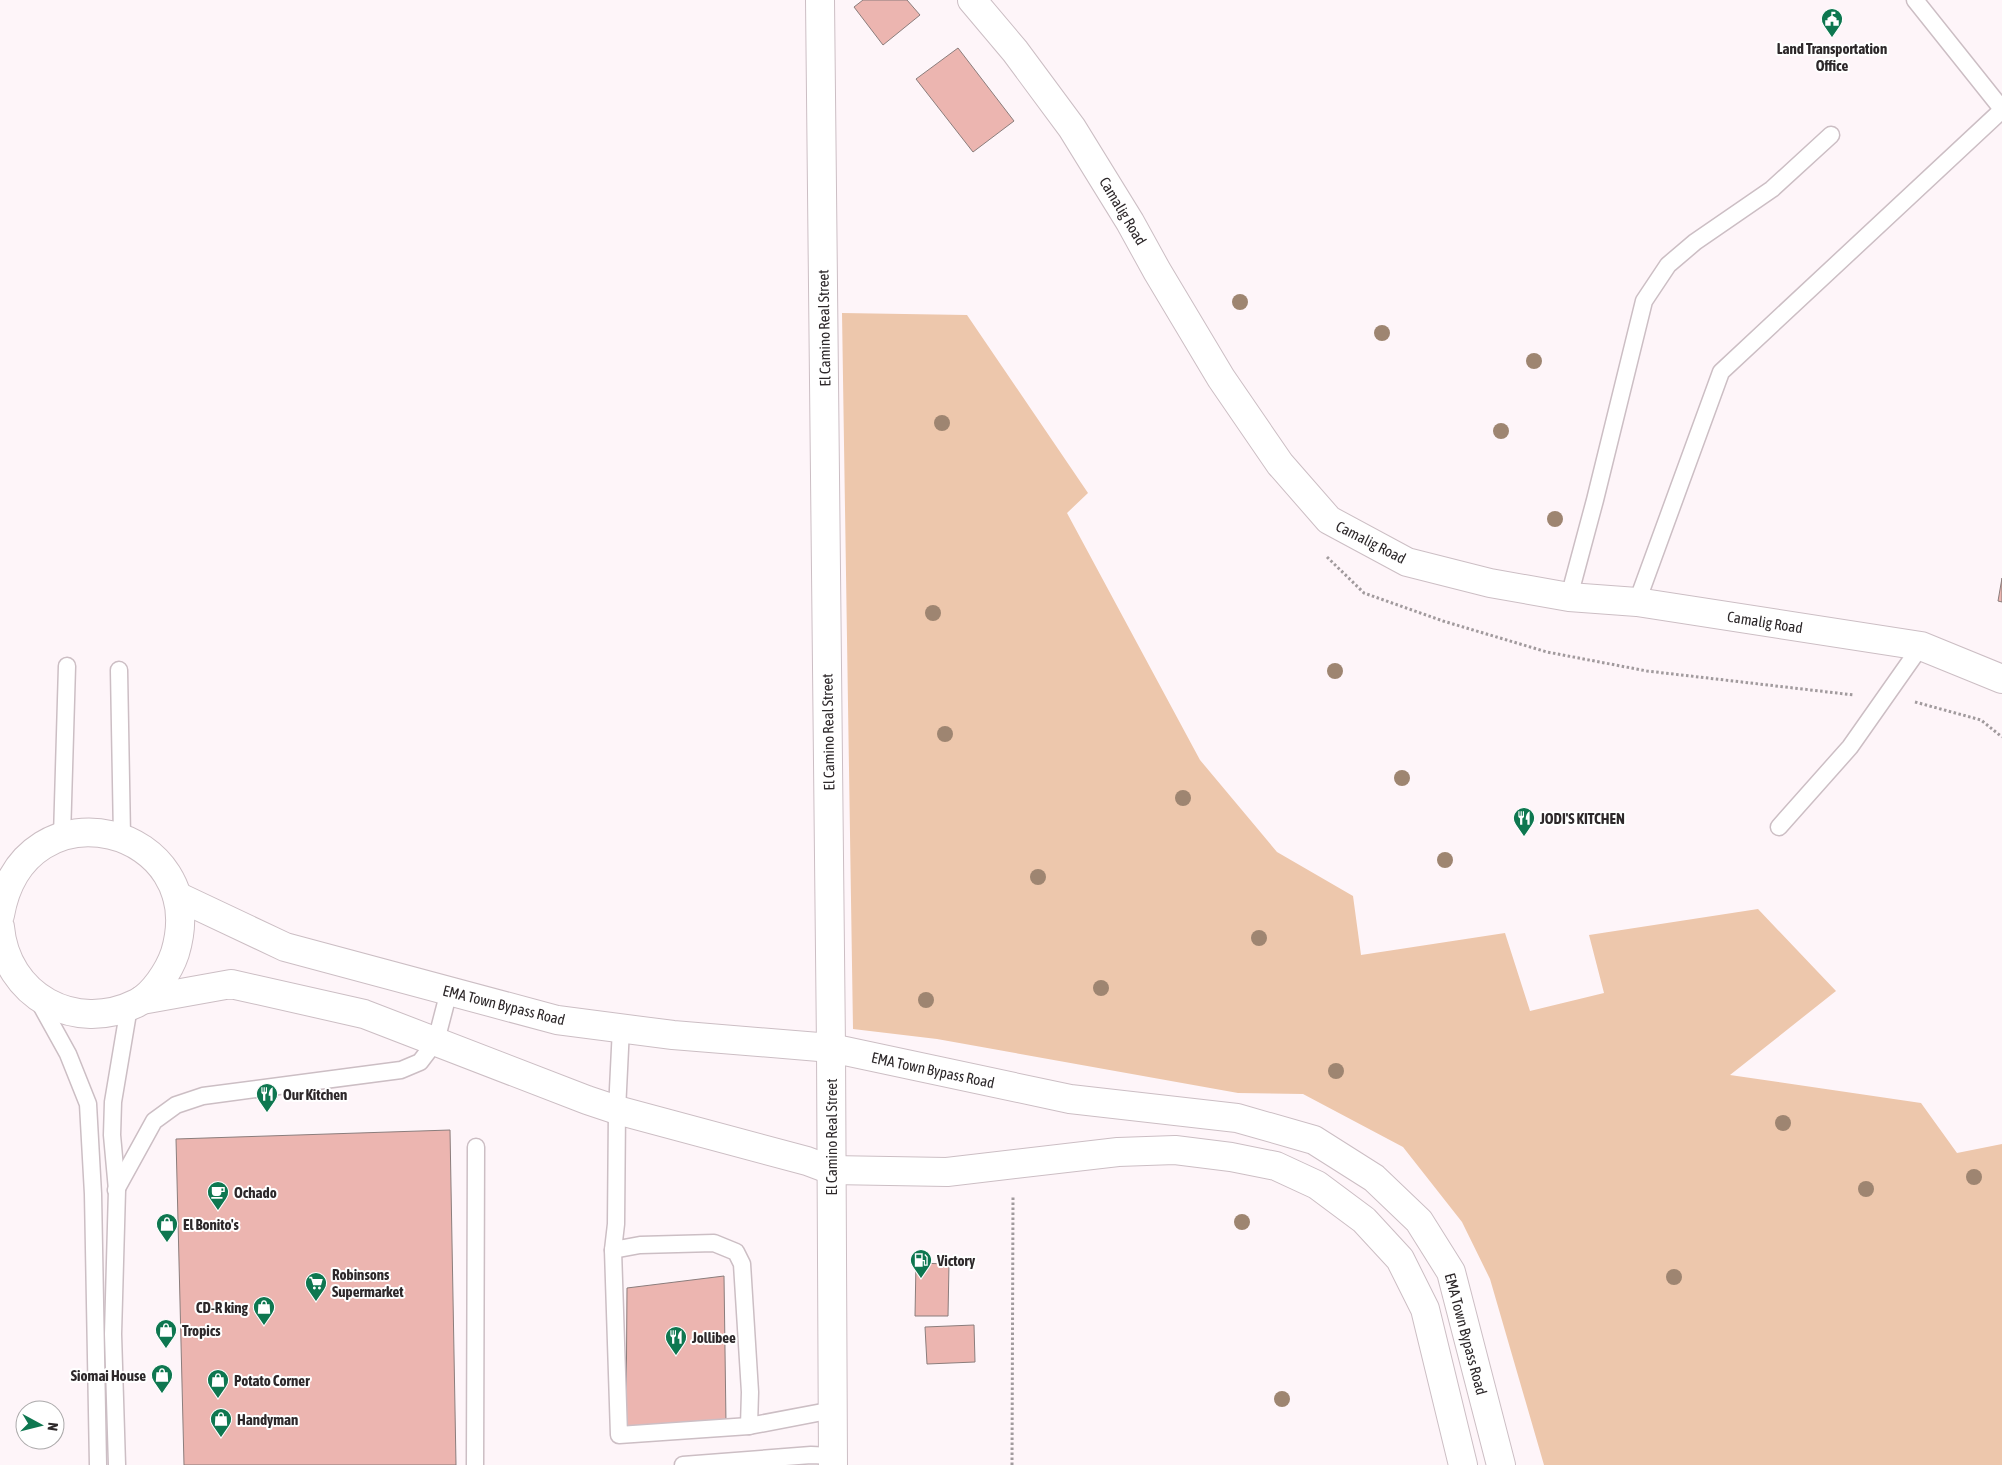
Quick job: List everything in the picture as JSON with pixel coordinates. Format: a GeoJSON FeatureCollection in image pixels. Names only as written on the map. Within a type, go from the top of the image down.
{"type":"FeatureCollection","features":[{"type":"Feature","properties":{"kind":"street","name":"El Camino Real Street"},"geometry":{"type":"LineString","coordinates":[[820,0],[831,1048],[833,1460]]}},
{"type":"Feature","properties":{"kind":"street","name":"Camalig Road"},"geometry":{"type":"LineString","coordinates":[[972,0],[1015,51],[1072,128],[1130,222],[1221,378],[1280,464],[1329,520],[1407,562],[1490,583],[1569,597],[1637,602],[1921,646],[2002,679]]}},
{"type":"Feature","properties":{"kind":"street"},"geometry":{"type":"LineString","coordinates":[[0,915],[6,878],[42,846],[62,837],[88,832],[122,837],[141,847],[156,861],[168,877],[177,896],[180,916],[180,937],[173,960],[161,980],[135,1004]]}},
{"type":"Feature","properties":{"kind":"street","name":"EMA Town Bypass Road"},"geometry":{"type":"LineString","coordinates":[[177,896],[285,947],[557,1020],[674,1035],[831,1048],[1070,1099],[1237,1118],[1314,1140],[1374,1178],[1419,1221],[1451,1272],[1501,1465]]}},
{"type":"Feature","properties":{"kind":"street"},"geometry":{"type":"LineString","coordinates":[[0,927],[4,961],[36,996],[56,1008],[79,1014],[102,1013],[135,1004],[232,984],[364,1014],[587,1100],[617,1110],[734,1140],[807,1161],[831,1170],[947,1172],[1118,1152],[1175,1150],[1231,1157],[1276,1166],[1317,1185],[1364,1220],[1400,1259],[1425,1309],[1462,1465]]}},
{"type":"Feature","properties":{"kind":"lane"},"geometry":{"type":"LineString","coordinates":[[1637,602],[1721,372],[2002,109],[1915,0]]}},
{"type":"Feature","properties":{"kind":"lane"},"geometry":{"type":"LineString","coordinates":[[1569,597],[1644,301],[1668,265],[1695,242],[1772,189],[1831,135]]}},
{"type":"Feature","properties":{"kind":"lane"},"geometry":{"type":"LineString","coordinates":[[1779,827],[1850,747],[1921,646]]}},
{"type":"Feature","properties":{"kind":"lane"},"geometry":{"type":"LineString","coordinates":[[62,837],[67,666]]}},
{"type":"Feature","properties":{"kind":"lane"},"geometry":{"type":"LineString","coordinates":[[119,670],[122,837]]}},
{"type":"Feature","properties":{"kind":"lane"},"geometry":{"type":"LineString","coordinates":[[117,1190],[154,1121],[176,1105],[203,1096],[401,1070],[420,1062],[436,1041],[449,991]]}},
{"type":"Feature","properties":{"kind":"lane"},"geometry":{"type":"LineString","coordinates":[[36,996],[68,1054],[88,1104],[94,1194],[98,1465]]}},
{"type":"Feature","properties":{"kind":"lane"},"geometry":{"type":"LineString","coordinates":[[117,1465],[113,1334],[117,1190],[112,1135],[114,1102],[135,1004]]}},
{"type":"Feature","properties":{"kind":"lane"},"geometry":{"type":"LineString","coordinates":[[622,1028],[617,1110],[616,1224],[613,1250],[619,1435],[749,1426],[833,1410]]}},
{"type":"Feature","properties":{"kind":"lane"},"geometry":{"type":"LineString","coordinates":[[474,1465],[476,1147]]}},
{"type":"Feature","properties":{"kind":"lane"},"geometry":{"type":"LineString","coordinates":[[94,1194],[117,1190]]}},
{"type":"Feature","properties":{"kind":"lane"},"geometry":{"type":"LineString","coordinates":[[613,1250],[640,1246],[714,1243],[736,1252],[742,1264],[750,1392],[749,1426]]}},
{"type":"Feature","properties":{"kind":"lane"},"geometry":{"type":"LineString","coordinates":[[683,1465],[811,1455],[833,1460]]}},
{"type":"Feature","properties":{"kind":"path"},"geometry":{"type":"LineString","coordinates":[[1324,554],[1364,593],[1443,621],[1547,652],[1647,672],[1924,703],[1982,720],[2002,737]]}},
{"type":"Feature","properties":{"kind":"path"},"geometry":{"type":"LineString","coordinates":[[1012,1465],[1014,1164]]}},
{"type":"Feature","properties":{"kind":"shaded area"},"geometry":{"type":"Polygon","coordinates":[[[842,313],[967,315],[1088,493],[1067,513],[1200,760],[1277,852],[1353,896],[1361,955],[1505,933],[1530,1011],[1604,993],[1589,935],[1758,909],[1836,991],[1730,1075],[1921,1103],[1957,1153],[2002,1144],[2002,1465],[1544,1465],[1490,1279],[1462,1222],[1403,1147],[1303,1094],[1238,1093],[937,1039],[853,1029],[842,313]]]}},
{"type":"Feature","properties":{"kind":"building"},"geometry":{"type":"Polygon","coordinates":[[[863,0],[907,0],[920,15],[883,45],[854,7],[863,0]]]}},
{"type":"Feature","properties":{"kind":"building"},"geometry":{"type":"Polygon","coordinates":[[[958,48],[1014,121],[973,152],[916,79],[958,48]]]}},
{"type":"Feature","properties":{"kind":"building"},"geometry":{"type":"Polygon","coordinates":[[[2002,578],[2002,602],[1998,601],[2002,578]]]}},
{"type":"Feature","properties":{"kind":"building","name":"Robinsons Supermarket"},"geometry":{"type":"Polygon","coordinates":[[[450,1130],[456,1465],[184,1465],[176,1139],[450,1130]]]}},
{"type":"Feature","properties":{"kind":"building"},"geometry":{"type":"Polygon","coordinates":[[[916,1263],[949,1264],[948,1316],[915,1316],[916,1263]]]}},
{"type":"Feature","properties":{"kind":"building","name":"Jollibee"},"geometry":{"type":"Polygon","coordinates":[[[724,1276],[726,1424],[626,1428],[627,1288],[724,1276]]]}},
{"type":"Feature","properties":{"kind":"building"},"geometry":{"type":"Polygon","coordinates":[[[974,1325],[975,1362],[927,1364],[925,1327],[974,1325]]]}},
{"type":"Feature","properties":{"kind":"place","name":"Land Transportation Office"},"geometry":{"type":"Point","coordinates":[1832,38]}},
{"type":"Feature","properties":{"kind":"place","name":"JODI'S KITCHEN"},"geometry":{"type":"Point","coordinates":[1524,837]}},
{"type":"Feature","properties":{"kind":"place","name":"Our Kitchen"},"geometry":{"type":"Point","coordinates":[267,1113]}},
{"type":"Feature","properties":{"kind":"place","name":"Ochado"},"geometry":{"type":"Point","coordinates":[218,1211]}},
{"type":"Feature","properties":{"kind":"place","name":"El Bonito's"},"geometry":{"type":"Point","coordinates":[167,1243]}},
{"type":"Feature","properties":{"kind":"place","name":"Victory"},"geometry":{"type":"Point","coordinates":[921,1279]}},
{"type":"Feature","properties":{"kind":"place","name":"Robinsons Supermarket"},"geometry":{"type":"Point","coordinates":[316,1302]}},
{"type":"Feature","properties":{"kind":"place","name":"CD-R king"},"geometry":{"type":"Point","coordinates":[264,1326]}},
{"type":"Feature","properties":{"kind":"place","name":"Tropics"},"geometry":{"type":"Point","coordinates":[166,1349]}},
{"type":"Feature","properties":{"kind":"place","name":"Jollibee"},"geometry":{"type":"Point","coordinates":[676,1356]}},
{"type":"Feature","properties":{"kind":"place","name":"Siomai House"},"geometry":{"type":"Point","coordinates":[162,1394]}},
{"type":"Feature","properties":{"kind":"place","name":"Potato Corner"},"geometry":{"type":"Point","coordinates":[218,1399]}},
{"type":"Feature","properties":{"kind":"place","name":"Handyman"},"geometry":{"type":"Point","coordinates":[221,1438]}}]}
